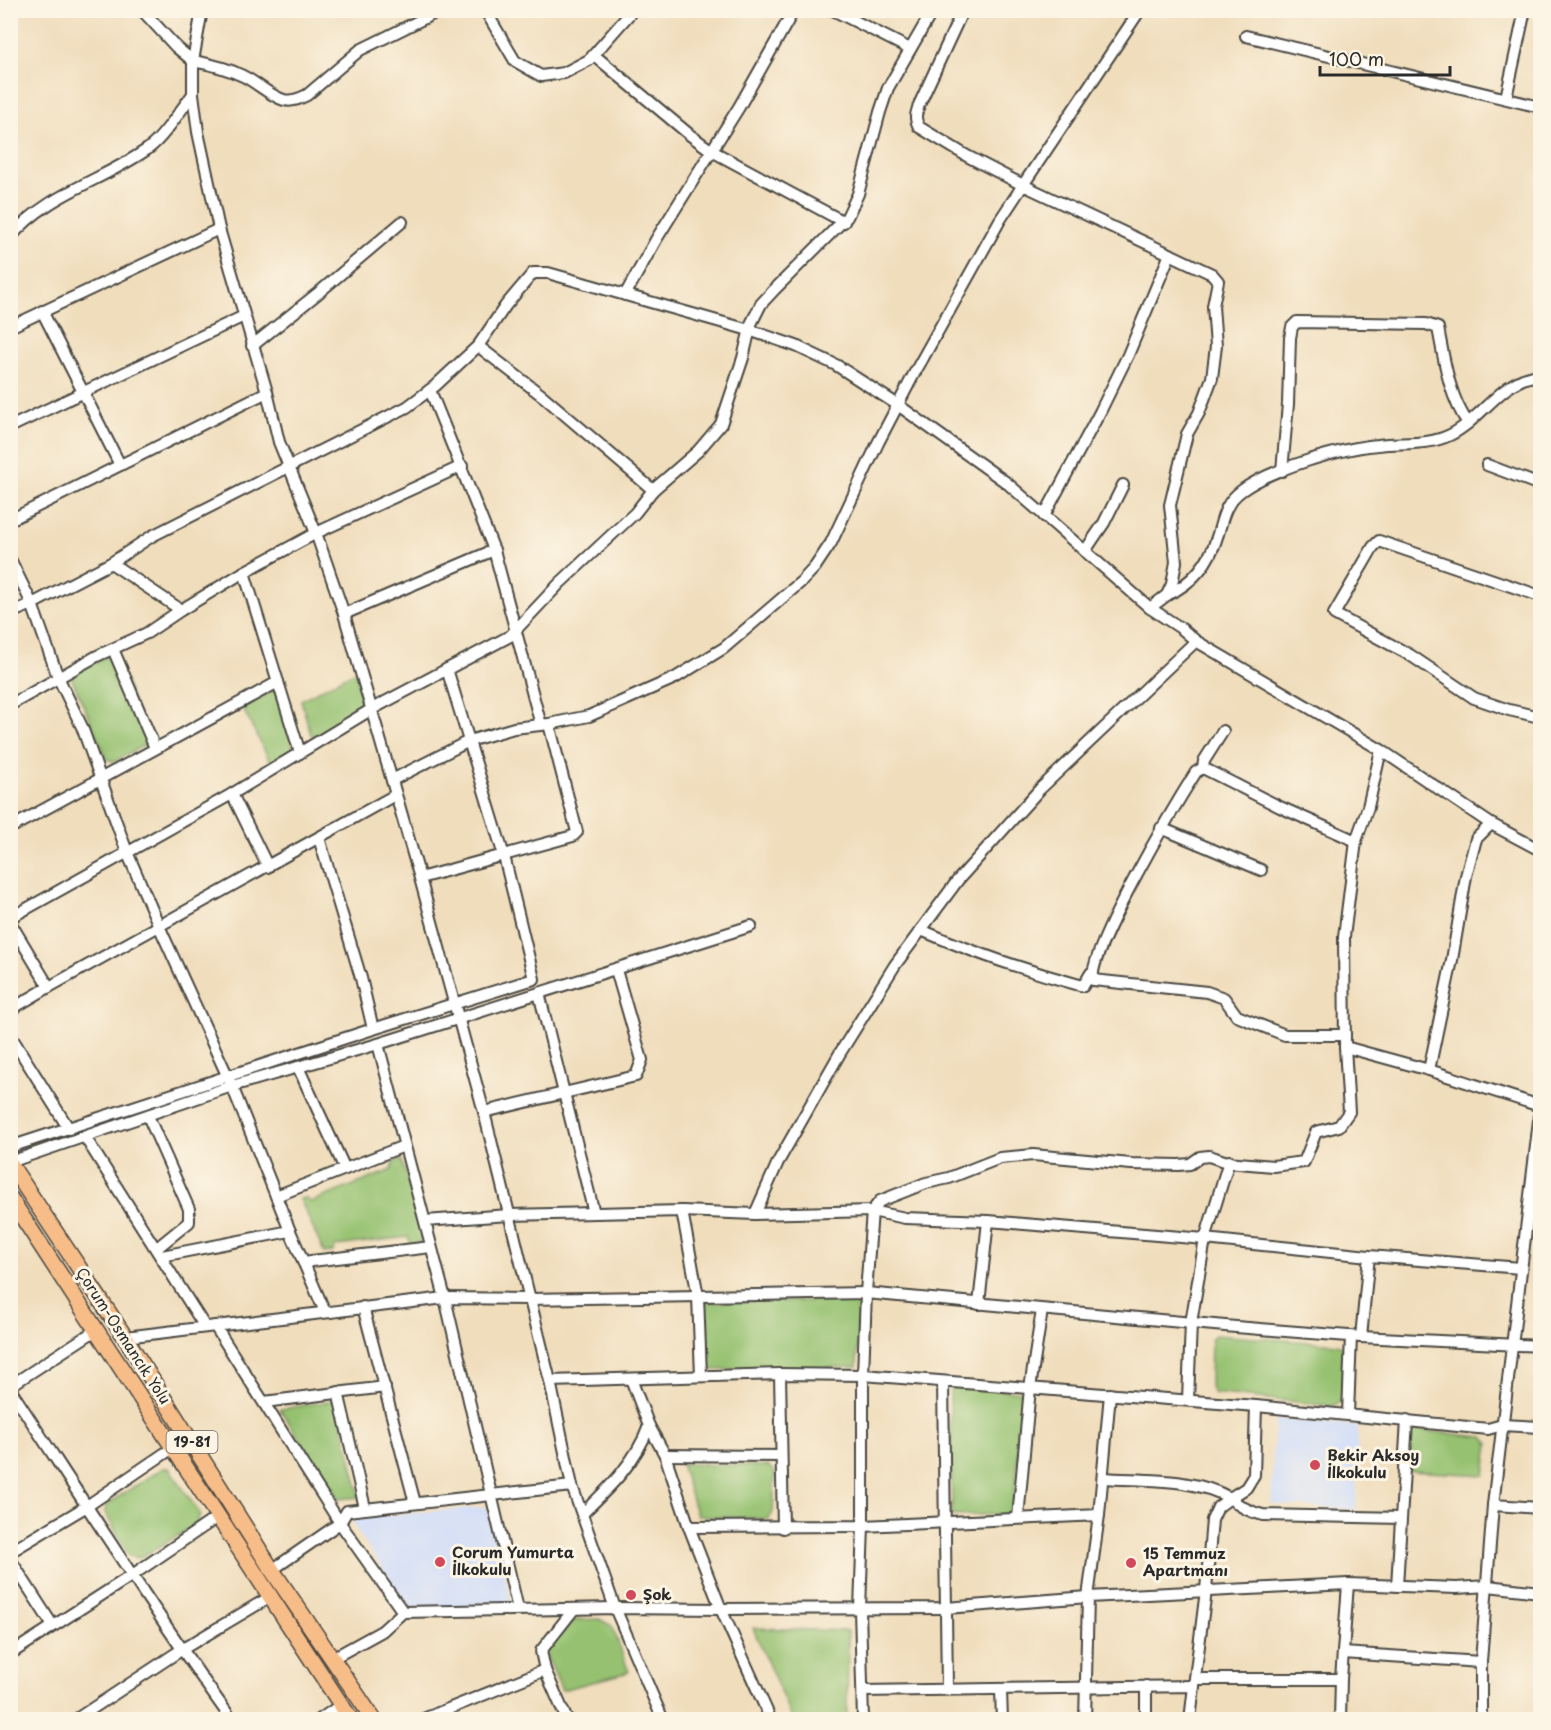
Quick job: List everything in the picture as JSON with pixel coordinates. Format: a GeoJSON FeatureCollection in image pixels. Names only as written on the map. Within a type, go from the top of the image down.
{"type":"FeatureCollection","features":[{"type":"Feature","properties":{"kind":"highway","name":"Çorum-Osmancık Yolu"},"geometry":{"type":"LineString","coordinates":[[10,1163],[125,1337],[272,1570],[374,1719]]}},
{"type":"Feature","properties":{"kind":"highway","name":"Çorum-Osmancık Yolu"},"geometry":{"type":"LineString","coordinates":[[10,1198],[351,1719]]}},
{"type":"Feature","properties":{"kind":"street"},"geometry":{"type":"LineString","coordinates":[[142,10],[176,47],[193,61],[217,65],[242,75],[277,97],[286,100],[297,100],[307,95],[360,50],[441,10]]}},
{"type":"Feature","properties":{"kind":"street"},"geometry":{"type":"LineString","coordinates":[[202,10],[193,61],[193,94],[198,132],[219,229],[267,392],[279,442],[344,614],[420,878],[484,1112],[550,1380],[572,1486],[615,1608],[663,1719]]}},
{"type":"Feature","properties":{"kind":"street"},"geometry":{"type":"LineString","coordinates":[[484,10],[515,61],[541,76],[564,73],[590,60],[633,10]]}},
{"type":"Feature","properties":{"kind":"street"},"geometry":{"type":"LineString","coordinates":[[625,295],[657,238],[740,107],[794,10]]}},
{"type":"Feature","properties":{"kind":"street"},"geometry":{"type":"LineString","coordinates":[[833,10],[910,49]]}},
{"type":"Feature","properties":{"kind":"street"},"geometry":{"type":"LineString","coordinates":[[10,918],[232,794],[372,709],[516,631],[560,583],[635,513],[653,490],[698,451],[721,424],[750,330],[762,304],[844,222],[858,194],[888,88],[933,10]]}},
{"type":"Feature","properties":{"kind":"street"},"geometry":{"type":"LineString","coordinates":[[963,10],[919,105],[915,116],[918,127],[1023,185],[1212,274],[1218,281],[1213,306],[1216,346],[1212,378],[1199,413],[1187,434],[1170,505],[1176,562],[1172,584],[1167,595]]}},
{"type":"Feature","properties":{"kind":"street"},"geometry":{"type":"LineString","coordinates":[[1506,98],[1524,10]]}},
{"type":"Feature","properties":{"kind":"street"},"geometry":{"type":"LineString","coordinates":[[392,780],[469,741],[514,728],[589,716],[675,678],[724,648],[784,598],[815,567],[831,543],[898,405],[1000,220],[1139,11]]}},
{"type":"Feature","properties":{"kind":"street"},"geometry":{"type":"LineString","coordinates":[[1246,36],[1540,107]]}},
{"type":"Feature","properties":{"kind":"street"},"geometry":{"type":"LineString","coordinates":[[594,55],[712,151],[844,222]]}},
{"type":"Feature","properties":{"kind":"street"},"geometry":{"type":"LineString","coordinates":[[10,238],[42,209],[150,147],[193,94]]}},
{"type":"Feature","properties":{"kind":"street"},"geometry":{"type":"LineString","coordinates":[[252,346],[402,222]]}},
{"type":"Feature","properties":{"kind":"street"},"geometry":{"type":"LineString","coordinates":[[10,327],[219,229]]}},
{"type":"Feature","properties":{"kind":"street"},"geometry":{"type":"LineString","coordinates":[[1044,516],[1128,355],[1170,254]]}},
{"type":"Feature","properties":{"kind":"street"},"geometry":{"type":"LineString","coordinates":[[10,613],[111,563],[153,536],[407,407],[430,390],[478,346],[506,305],[533,273],[548,273],[750,330],[796,346],[836,366],[898,405],[1007,483],[1150,608],[1196,641],[1381,750],[1491,824],[1540,850]]}},
{"type":"Feature","properties":{"kind":"street"},"geometry":{"type":"LineString","coordinates":[[42,312],[120,465]]}},
{"type":"Feature","properties":{"kind":"street"},"geometry":{"type":"LineString","coordinates":[[10,427],[244,316]]}},
{"type":"Feature","properties":{"kind":"street"},"geometry":{"type":"LineString","coordinates":[[1282,471],[1288,404],[1290,338],[1292,327],[1297,322],[1426,324],[1438,328],[1453,391],[1460,412],[1468,423]]}},
{"type":"Feature","properties":{"kind":"street"},"geometry":{"type":"LineString","coordinates":[[478,346],[544,397],[653,490]]}},
{"type":"Feature","properties":{"kind":"street"},"geometry":{"type":"LineString","coordinates":[[1150,608],[1195,577],[1210,555],[1218,536],[1224,510],[1240,492],[1282,471],[1347,449],[1431,441],[1451,434],[1480,414],[1501,394],[1522,380],[1540,374]]}},
{"type":"Feature","properties":{"kind":"street"},"geometry":{"type":"LineString","coordinates":[[420,878],[573,837],[577,832],[494,550],[430,390]]}},
{"type":"Feature","properties":{"kind":"street"},"geometry":{"type":"LineString","coordinates":[[10,520],[267,392]]}},
{"type":"Feature","properties":{"kind":"street"},"geometry":{"type":"LineString","coordinates":[[1487,465],[1540,485]]}},
{"type":"Feature","properties":{"kind":"street"},"geometry":{"type":"LineString","coordinates":[[10,705],[58,676],[147,633],[244,572],[315,533],[462,466]]}},
{"type":"Feature","properties":{"kind":"street"},"geometry":{"type":"LineString","coordinates":[[1085,551],[1104,523],[1123,485]]}},
{"type":"Feature","properties":{"kind":"street"},"geometry":{"type":"LineString","coordinates":[[1540,596],[1379,541],[1372,547],[1334,614],[1410,655],[1474,698],[1509,711],[1540,717]]}},
{"type":"Feature","properties":{"kind":"street"},"geometry":{"type":"LineString","coordinates":[[344,614],[494,550]]}},
{"type":"Feature","properties":{"kind":"street"},"geometry":{"type":"LineString","coordinates":[[10,559],[14,572],[32,604],[58,676],[82,727],[128,852],[230,1081],[325,1312]]}},
{"type":"Feature","properties":{"kind":"street"},"geometry":{"type":"LineString","coordinates":[[111,563],[181,610]]}},
{"type":"Feature","properties":{"kind":"street"},"geometry":{"type":"LineString","coordinates":[[244,572],[300,753]]}},
{"type":"Feature","properties":{"kind":"street"},"geometry":{"type":"LineString","coordinates":[[755,1214],[777,1162],[804,1114],[883,985],[958,880],[1040,789],[1196,641]]}},
{"type":"Feature","properties":{"kind":"street"},"geometry":{"type":"LineString","coordinates":[[113,649],[155,748]]}},
{"type":"Feature","properties":{"kind":"street"},"geometry":{"type":"LineString","coordinates":[[10,1163],[148,1116],[230,1081],[373,1029],[534,979],[504,856],[447,669]]}},
{"type":"Feature","properties":{"kind":"street"},"geometry":{"type":"LineString","coordinates":[[10,828],[278,682]]}},
{"type":"Feature","properties":{"kind":"street"},"geometry":{"type":"LineString","coordinates":[[1203,768],[1204,761],[1223,731]]}},
{"type":"Feature","properties":{"kind":"street"},"geometry":{"type":"LineString","coordinates":[[863,1719],[860,1609],[863,1526],[863,1375],[872,1211],[880,1202],[926,1183],[972,1170],[1000,1158],[1033,1155],[1131,1164],[1179,1165],[1190,1164],[1200,1157],[1209,1156],[1229,1161],[1273,1166],[1304,1162],[1316,1132],[1339,1126],[1349,1112],[1345,1041],[1344,937],[1356,841],[1368,807],[1381,750]]}},
{"type":"Feature","properties":{"kind":"street"},"geometry":{"type":"LineString","coordinates":[[921,930],[968,951],[1033,973],[1083,986],[1091,973],[1100,947],[1161,828],[1196,772],[1203,768]]}},
{"type":"Feature","properties":{"kind":"street"},"geometry":{"type":"LineString","coordinates":[[1203,768],[1280,807],[1356,841]]}},
{"type":"Feature","properties":{"kind":"street"},"geometry":{"type":"LineString","coordinates":[[232,794],[268,867]]}},
{"type":"Feature","properties":{"kind":"street"},"geometry":{"type":"LineString","coordinates":[[10,1010],[395,795]]}},
{"type":"Feature","properties":{"kind":"street"},"geometry":{"type":"LineString","coordinates":[[1429,1070],[1452,960],[1466,876],[1476,839],[1491,824]]}},
{"type":"Feature","properties":{"kind":"street"},"geometry":{"type":"LineString","coordinates":[[1161,828],[1261,870]]}},
{"type":"Feature","properties":{"kind":"street"},"geometry":{"type":"LineString","coordinates":[[319,838],[361,978],[373,1029]]}},
{"type":"Feature","properties":{"kind":"street"},"geometry":{"type":"LineString","coordinates":[[10,922],[49,987]]}},
{"type":"Feature","properties":{"kind":"street"},"geometry":{"type":"LineString","coordinates":[[10,1148],[69,1128],[230,1081],[298,1067],[378,1044],[751,926]]}},
{"type":"Feature","properties":{"kind":"street"},"geometry":{"type":"LineString","coordinates":[[484,1112],[636,1076],[642,1060],[616,970]]}},
{"type":"Feature","properties":{"kind":"street"},"geometry":{"type":"LineString","coordinates":[[1091,973],[1093,980],[1207,992],[1224,998],[1237,1016],[1285,1035],[1345,1041],[1540,1106]]}},
{"type":"Feature","properties":{"kind":"street"},"geometry":{"type":"LineString","coordinates":[[539,993],[594,1213]]}},
{"type":"Feature","properties":{"kind":"street"},"geometry":{"type":"LineString","coordinates":[[10,1035],[69,1128]]}},
{"type":"Feature","properties":{"kind":"street"},"geometry":{"type":"LineString","coordinates":[[378,1044],[445,1298],[518,1609]]}},
{"type":"Feature","properties":{"kind":"street"},"geometry":{"type":"LineString","coordinates":[[298,1067],[345,1169]]}},
{"type":"Feature","properties":{"kind":"street"},"geometry":{"type":"LineString","coordinates":[[1480,1719],[1481,1662],[1493,1505],[1527,1218],[1537,1155],[1540,1112]]}},
{"type":"Feature","properties":{"kind":"street"},"geometry":{"type":"LineString","coordinates":[[148,1116],[189,1209],[189,1222],[159,1252]]}},
{"type":"Feature","properties":{"kind":"street"},"geometry":{"type":"LineString","coordinates":[[86,1137],[159,1252],[264,1402],[340,1523],[402,1612]]}},
{"type":"Feature","properties":{"kind":"street"},"geometry":{"type":"LineString","coordinates":[[276,1196],[405,1146]]}},
{"type":"Feature","properties":{"kind":"street"},"geometry":{"type":"LineString","coordinates":[[1188,1400],[1191,1323],[1205,1239],[1229,1161]]}},
{"type":"Feature","properties":{"kind":"street"},"geometry":{"type":"LineString","coordinates":[[682,1211],[698,1296],[701,1376]]}},
{"type":"Feature","properties":{"kind":"street"},"geometry":{"type":"LineString","coordinates":[[424,1221],[508,1215],[682,1211],[755,1214],[872,1211],[904,1218],[988,1221],[1521,1268]]}},
{"type":"Feature","properties":{"kind":"street"},"geometry":{"type":"LineString","coordinates":[[1527,1218],[1540,1216]]}},
{"type":"Feature","properties":{"kind":"street"},"geometry":{"type":"LineString","coordinates":[[979,1304],[988,1221]]}},
{"type":"Feature","properties":{"kind":"street"},"geometry":{"type":"LineString","coordinates":[[159,1252],[290,1231]]}},
{"type":"Feature","properties":{"kind":"street"},"geometry":{"type":"LineString","coordinates":[[303,1262],[431,1247]]}},
{"type":"Feature","properties":{"kind":"street"},"geometry":{"type":"LineString","coordinates":[[1347,1414],[1356,1336],[1369,1256]]}},
{"type":"Feature","properties":{"kind":"street"},"geometry":{"type":"LineString","coordinates":[[125,1337],[445,1298],[529,1299],[866,1293],[1356,1336],[1540,1346]]}},
{"type":"Feature","properties":{"kind":"street"},"geometry":{"type":"LineString","coordinates":[[363,1307],[415,1503]]}},
{"type":"Feature","properties":{"kind":"street"},"geometry":{"type":"LineString","coordinates":[[1018,1518],[1030,1388],[1042,1310]]}},
{"type":"Feature","properties":{"kind":"street"},"geometry":{"type":"LineString","coordinates":[[96,1330],[10,1388],[131,1576],[232,1719]]}},
{"type":"Feature","properties":{"kind":"street"},"geometry":{"type":"LineString","coordinates":[[550,1380],[780,1374],[863,1375],[1257,1406],[1488,1430],[1502,1425],[1540,1427]]}},
{"type":"Feature","properties":{"kind":"street"},"geometry":{"type":"LineString","coordinates":[[780,1374],[783,1528]]}},
{"type":"Feature","properties":{"kind":"street"},"geometry":{"type":"LineString","coordinates":[[631,1379],[649,1426],[665,1455],[689,1527],[721,1609],[771,1719]]}},
{"type":"Feature","properties":{"kind":"street"},"geometry":{"type":"LineString","coordinates":[[943,1382],[947,1688]]}},
{"type":"Feature","properties":{"kind":"street"},"geometry":{"type":"LineString","coordinates":[[264,1402],[385,1387]]}},
{"type":"Feature","properties":{"kind":"street"},"geometry":{"type":"LineString","coordinates":[[338,1392],[365,1508]]}},
{"type":"Feature","properties":{"kind":"street"},"geometry":{"type":"LineString","coordinates":[[1085,1719],[1088,1596],[1099,1515],[1110,1394]]}},
{"type":"Feature","properties":{"kind":"street"},"geometry":{"type":"LineString","coordinates":[[1190,1719],[1212,1520],[1218,1508],[1246,1488],[1254,1475],[1257,1406]]}},
{"type":"Feature","properties":{"kind":"street"},"geometry":{"type":"LineString","coordinates":[[1397,1586],[1407,1420]]}},
{"type":"Feature","properties":{"kind":"street"},"geometry":{"type":"LineString","coordinates":[[583,1513],[618,1479],[642,1446],[649,1426]]}},
{"type":"Feature","properties":{"kind":"street"},"geometry":{"type":"LineString","coordinates":[[10,1552],[87,1506],[174,1447]]}},
{"type":"Feature","properties":{"kind":"street"},"geometry":{"type":"LineString","coordinates":[[665,1455],[781,1456]]}},
{"type":"Feature","properties":{"kind":"street"},"geometry":{"type":"LineString","coordinates":[[1103,1478],[1181,1483],[1212,1490],[1230,1498],[1246,1510],[1263,1515],[1401,1518]]}},
{"type":"Feature","properties":{"kind":"street"},"geometry":{"type":"LineString","coordinates":[[272,1570],[340,1523],[347,1512],[365,1508],[492,1497],[572,1486]]}},
{"type":"Feature","properties":{"kind":"street"},"geometry":{"type":"LineString","coordinates":[[1493,1505],[1540,1508]]}},
{"type":"Feature","properties":{"kind":"street"},"geometry":{"type":"LineString","coordinates":[[689,1527],[863,1526],[1099,1515]]}},
{"type":"Feature","properties":{"kind":"street"},"geometry":{"type":"LineString","coordinates":[[10,1654],[219,1516]]}},
{"type":"Feature","properties":{"kind":"street"},"geometry":{"type":"LineString","coordinates":[[10,1559],[53,1626]]}},
{"type":"Feature","properties":{"kind":"street"},"geometry":{"type":"LineString","coordinates":[[1340,1719],[1347,1584]]}},
{"type":"Feature","properties":{"kind":"street"},"geometry":{"type":"LineString","coordinates":[[333,1658],[382,1631],[402,1612],[615,1608],[946,1608],[1088,1596],[1347,1584],[1488,1586],[1540,1592]]}},
{"type":"Feature","properties":{"kind":"street"},"geometry":{"type":"LineString","coordinates":[[75,1719],[270,1597]]}},
{"type":"Feature","properties":{"kind":"street"},"geometry":{"type":"LineString","coordinates":[[567,1719],[545,1670],[541,1651],[574,1609]]}},
{"type":"Feature","properties":{"kind":"street"},"geometry":{"type":"LineString","coordinates":[[1342,1653],[1481,1662]]}},
{"type":"Feature","properties":{"kind":"street"},"geometry":{"type":"LineString","coordinates":[[421,1719],[545,1670]]}},
{"type":"Feature","properties":{"kind":"street"},"geometry":{"type":"LineString","coordinates":[[863,1691],[947,1688],[1001,1690],[1341,1679]]}},
{"type":"Feature","properties":{"kind":"street"},"geometry":{"type":"LineString","coordinates":[[1146,1686],[1146,1719]]}},
{"type":"Feature","properties":{"kind":"street"},"geometry":{"type":"LineString","coordinates":[[1001,1690],[1002,1719]]}},
{"type":"Feature","properties":{"kind":"street"},"geometry":{"type":"LineString","coordinates":[[319,1719],[341,1705]]}},
{"type":"Feature","properties":{"kind":"street"},"geometry":{"type":"LineString","coordinates":[[10,1713],[15,1719]]}},
{"type":"Feature","properties":{"kind":"shaded area","name":"Bekir Aksoy İlkokulu"},"geometry":{"type":"Polygon","coordinates":[[[1275,1419],[1358,1426],[1356,1510],[1271,1504],[1275,1419]]]}},
{"type":"Feature","properties":{"kind":"shaded area","name":"Çorum Yumurta İlkokulu"},"geometry":{"type":"Polygon","coordinates":[[[483,1507],[488,1510],[511,1599],[509,1603],[412,1609],[408,1607],[353,1524],[354,1518],[483,1507]]]}},
{"type":"Feature","properties":{"kind":"green space"},"geometry":{"type":"Polygon","coordinates":[[[115,652],[148,743],[114,762],[107,759],[72,679],[78,671],[115,652]]]}},
{"type":"Feature","properties":{"kind":"green space"},"geometry":{"type":"Polygon","coordinates":[[[355,671],[365,701],[362,709],[316,737],[311,735],[301,700],[355,671]]]}},
{"type":"Feature","properties":{"kind":"green space"},"geometry":{"type":"Polygon","coordinates":[[[274,690],[280,693],[294,749],[291,753],[271,763],[242,707],[274,690]]]}},
{"type":"Feature","properties":{"kind":"green space"},"geometry":{"type":"Polygon","coordinates":[[[401,1159],[424,1234],[419,1243],[411,1244],[408,1237],[336,1246],[333,1252],[324,1253],[300,1199],[305,1198],[311,1202],[392,1170],[393,1163],[401,1159]]]}},
{"type":"Feature","properties":{"kind":"green space"},"geometry":{"type":"Polygon","coordinates":[[[859,1300],[857,1367],[709,1370],[705,1302],[859,1300]]]}},
{"type":"Feature","properties":{"kind":"green space"},"geometry":{"type":"Polygon","coordinates":[[[1215,1335],[1338,1344],[1346,1352],[1344,1400],[1333,1406],[1213,1393],[1210,1387],[1211,1340],[1215,1335]]]}},
{"type":"Feature","properties":{"kind":"green space"},"geometry":{"type":"Polygon","coordinates":[[[950,1385],[1023,1392],[1013,1514],[952,1516],[950,1385]]]}},
{"type":"Feature","properties":{"kind":"green space"},"geometry":{"type":"Polygon","coordinates":[[[337,1400],[360,1497],[338,1499],[280,1409],[337,1400]]]}},
{"type":"Feature","properties":{"kind":"green space"},"geometry":{"type":"Polygon","coordinates":[[[1417,1430],[1483,1437],[1489,1444],[1485,1475],[1409,1471],[1411,1437],[1417,1430]]]}},
{"type":"Feature","properties":{"kind":"green space"},"geometry":{"type":"Polygon","coordinates":[[[681,1464],[768,1466],[775,1472],[773,1512],[769,1519],[697,1516],[681,1464]]]}},
{"type":"Feature","properties":{"kind":"green space"},"geometry":{"type":"Polygon","coordinates":[[[163,1468],[169,1468],[200,1514],[196,1525],[140,1558],[129,1556],[105,1512],[106,1505],[163,1468]]]}},
{"type":"Feature","properties":{"kind":"green space"},"geometry":{"type":"Polygon","coordinates":[[[599,1619],[612,1626],[629,1672],[562,1690],[544,1650],[575,1620],[599,1619]]]}},
{"type":"Feature","properties":{"kind":"green space"},"geometry":{"type":"Polygon","coordinates":[[[753,1628],[848,1631],[847,1719],[792,1719],[753,1628]]]}},
{"type":"Feature","properties":{"kind":"place","name":"Bekir Aksoy İlkokulu"},"geometry":{"type":"Point","coordinates":[1315,1465]}},
{"type":"Feature","properties":{"kind":"place","name":"Çorum Yumurta İlkokulu"},"geometry":{"type":"Point","coordinates":[440,1562]}},
{"type":"Feature","properties":{"kind":"place","name":"15 Temmuz Apartmanı"},"geometry":{"type":"Point","coordinates":[1131,1563]}},
{"type":"Feature","properties":{"kind":"place","name":"Şok"},"geometry":{"type":"Point","coordinates":[631,1595]}}]}
